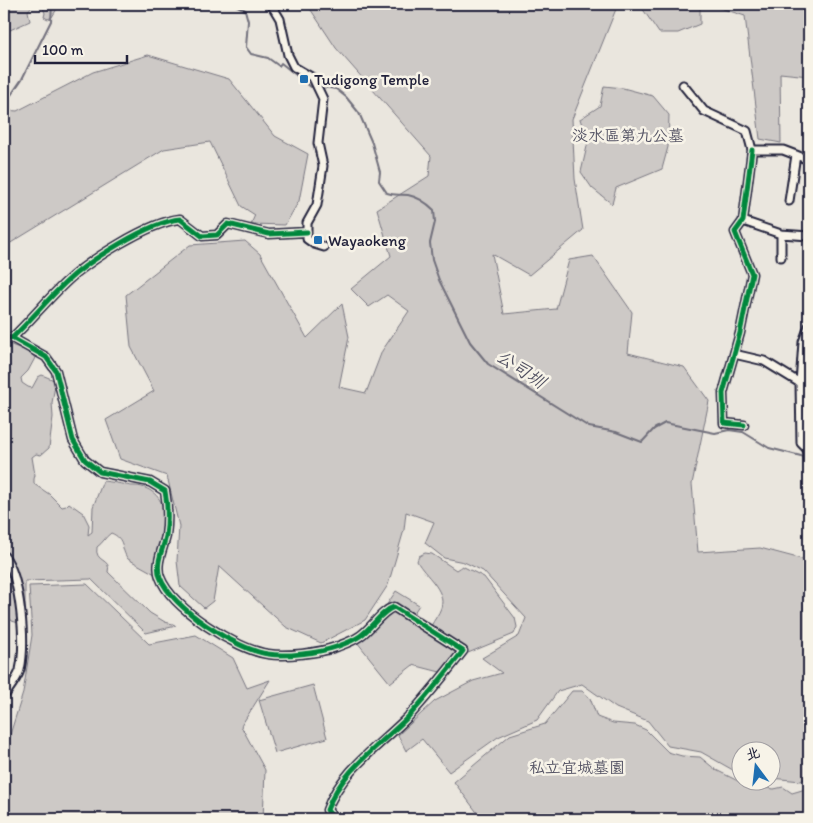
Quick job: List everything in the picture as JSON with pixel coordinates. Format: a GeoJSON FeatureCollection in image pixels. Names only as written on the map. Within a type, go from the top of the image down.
{"type":"FeatureCollection","features":[{"type":"Feature","properties":{"kind":"street"},"geometry":{"type":"LineString","coordinates":[[271,4],[280,19],[288,55],[294,67],[313,78],[323,98],[318,143],[323,166],[317,205],[307,223],[307,240],[324,247]]}},
{"type":"Feature","properties":{"kind":"street"},"geometry":{"type":"LineString","coordinates":[[683,85],[704,111],[747,131],[752,150],[743,221],[735,232],[752,274],[740,333],[723,392],[724,423],[744,425]]}},
{"type":"Feature","properties":{"kind":"street"},"geometry":{"type":"LineString","coordinates":[[752,150],[783,150],[809,160]]}},
{"type":"Feature","properties":{"kind":"street"},"geometry":{"type":"LineString","coordinates":[[789,201],[796,155]]}},
{"type":"Feature","properties":{"kind":"street"},"geometry":{"type":"LineString","coordinates":[[12,338],[66,282],[118,245],[168,220],[180,219],[202,236],[217,235],[228,224],[269,234],[307,232]]}},
{"type":"Feature","properties":{"kind":"street"},"geometry":{"type":"LineString","coordinates":[[743,221],[781,234],[809,236]]}},
{"type":"Feature","properties":{"kind":"street"},"geometry":{"type":"LineString","coordinates":[[781,234],[781,257]]}},
{"type":"Feature","properties":{"kind":"street"},"geometry":{"type":"LineString","coordinates":[[809,326],[803,342],[800,383],[801,443],[809,451]]}},
{"type":"Feature","properties":{"kind":"street"},"geometry":{"type":"LineString","coordinates":[[4,337],[12,338],[46,357],[56,371],[73,440],[85,460],[100,472],[150,482],[165,491],[168,509],[166,537],[159,558],[159,576],[175,601],[198,619],[251,651],[270,655],[302,653],[334,648],[360,636],[377,622],[387,609],[394,606],[463,651],[407,718],[352,770],[339,786],[328,810],[332,819],[334,819]]}},
{"type":"Feature","properties":{"kind":"street"},"geometry":{"type":"LineString","coordinates":[[734,354],[764,361],[800,383]]}},
{"type":"Feature","properties":{"kind":"street"},"geometry":{"type":"LineString","coordinates":[[4,556],[15,579],[22,622],[20,671],[4,696]]}},
{"type":"Feature","properties":{"kind":"green space"},"geometry":{"type":"Polygon","coordinates":[[[4,4],[38,4],[31,7],[28,11],[30,21],[10,30],[4,35],[4,4]]]}},
{"type":"Feature","properties":{"kind":"green space"},"geometry":{"type":"Polygon","coordinates":[[[38,4],[60,4],[52,17],[48,19],[44,17],[45,13],[42,5],[38,4]]]}},
{"type":"Feature","properties":{"kind":"green space"},"geometry":{"type":"Polygon","coordinates":[[[307,4],[618,4],[572,119],[575,179],[583,230],[529,275],[492,254],[504,314],[556,309],[569,260],[593,256],[632,312],[628,353],[684,367],[709,401],[692,484],[698,552],[760,548],[809,561],[809,776],[801,781],[780,779],[780,740],[730,740],[730,768],[701,752],[668,746],[648,721],[616,708],[582,684],[558,691],[537,720],[498,737],[449,772],[422,739],[406,751],[398,735],[435,701],[473,681],[502,673],[482,658],[519,636],[526,618],[483,571],[464,562],[444,558],[425,543],[434,522],[406,512],[404,530],[388,585],[365,620],[321,643],[286,627],[219,566],[213,601],[204,608],[180,586],[177,561],[179,526],[167,476],[120,459],[106,420],[154,391],[131,347],[126,295],[190,245],[245,241],[260,254],[307,338],[342,304],[349,337],[339,387],[366,393],[382,351],[409,311],[387,295],[369,307],[351,289],[391,256],[377,209],[429,176],[431,156],[336,48],[307,4]]]}},
{"type":"Feature","properties":{"kind":"green space"},"geometry":{"type":"Polygon","coordinates":[[[700,4],[700,24],[678,33],[659,33],[640,5],[700,4]]]}},
{"type":"Feature","properties":{"kind":"green space"},"geometry":{"type":"Polygon","coordinates":[[[714,4],[809,4],[809,76],[780,73],[781,143],[760,139],[745,16],[714,6],[714,4]]]}},
{"type":"Feature","properties":{"kind":"green space"},"geometry":{"type":"Polygon","coordinates":[[[148,55],[229,79],[275,136],[308,154],[299,201],[285,225],[251,224],[255,215],[241,206],[210,142],[164,149],[9,244],[9,292],[4,292],[4,110],[17,111],[93,72],[148,55]]]}},
{"type":"Feature","properties":{"kind":"green space","name":"淡水區第九公墓"},"geometry":{"type":"Polygon","coordinates":[[[604,86],[623,88],[653,96],[669,115],[668,147],[662,169],[616,188],[612,204],[592,188],[581,172],[588,142],[580,119],[600,106],[604,86]]]}},
{"type":"Feature","properties":{"kind":"green space"},"geometry":{"type":"Polygon","coordinates":[[[4,342],[29,352],[35,358],[28,371],[21,378],[22,383],[32,388],[38,377],[42,375],[54,380],[53,417],[49,448],[41,455],[36,454],[32,457],[35,475],[34,484],[49,494],[62,507],[69,503],[83,513],[89,525],[88,535],[92,532],[93,507],[103,481],[142,487],[152,492],[159,499],[164,509],[159,551],[163,570],[155,574],[128,559],[121,541],[116,535],[111,533],[97,547],[97,552],[98,556],[108,564],[108,572],[150,613],[176,626],[146,633],[91,579],[25,581],[25,625],[12,621],[4,611],[4,342]]]}},
{"type":"Feature","properties":{"kind":"green space"},"geometry":{"type":"Polygon","coordinates":[[[425,553],[432,554],[456,570],[462,566],[484,577],[515,618],[517,627],[514,634],[468,653],[431,626],[441,608],[442,601],[438,589],[417,561],[419,556],[425,553]]]}},
{"type":"Feature","properties":{"kind":"green space"},"geometry":{"type":"Polygon","coordinates":[[[87,584],[149,644],[196,635],[233,658],[247,688],[270,680],[241,726],[265,770],[263,819],[4,819],[4,754],[23,693],[32,635],[29,586],[87,584]]]}},
{"type":"Feature","properties":{"kind":"green space"},"geometry":{"type":"Polygon","coordinates":[[[396,591],[419,605],[412,616],[394,605],[386,606],[396,591]]]}},
{"type":"Feature","properties":{"kind":"green space"},"geometry":{"type":"Polygon","coordinates":[[[392,608],[461,652],[444,673],[413,665],[390,683],[357,642],[392,608]]]}},
{"type":"Feature","properties":{"kind":"green space"},"geometry":{"type":"Polygon","coordinates":[[[313,685],[327,738],[275,753],[259,700],[313,685]]]}},
{"type":"Feature","properties":{"kind":"green space","name":"私立宜城墓園"},"geometry":{"type":"Polygon","coordinates":[[[572,691],[582,691],[590,698],[597,717],[613,723],[635,725],[646,730],[668,752],[682,756],[700,757],[716,770],[730,777],[730,790],[780,790],[780,788],[783,787],[792,793],[809,788],[809,819],[482,819],[454,782],[510,735],[545,724],[572,691]]]}},
{"type":"Feature","properties":{"kind":"waterway","name":"公司圳"},"geometry":{"type":"LineString","coordinates":[[4,101],[11,95],[22,79],[51,21],[52,4]]}},
{"type":"Feature","properties":{"kind":"waterway","name":"公司圳"},"geometry":{"type":"LineString","coordinates":[[234,4],[245,10],[248,21],[246,47],[251,54],[268,58],[279,66],[281,63],[311,87]]}},
{"type":"Feature","properties":{"kind":"waterway","name":"公司圳"},"geometry":{"type":"LineString","coordinates":[[323,87],[336,89],[346,97],[359,113],[372,143],[380,172],[379,181],[387,193],[415,197],[434,210],[435,222],[430,243],[432,260],[439,280],[470,342],[488,364],[589,427],[616,432],[642,442],[654,429],[665,423],[715,433],[729,430],[743,432],[769,448],[809,458]]}},
{"type":"Feature","properties":{"kind":"cycle path"},"geometry":{"type":"LineString","coordinates":[[744,425],[724,423],[723,393],[740,333],[752,274],[735,232],[743,221],[752,150]]}},
{"type":"Feature","properties":{"kind":"cycle path"},"geometry":{"type":"LineString","coordinates":[[12,338],[75,274],[103,254],[152,227],[180,219],[202,236],[217,235],[228,224],[269,234],[307,232]]}},
{"type":"Feature","properties":{"kind":"cycle path"},"geometry":{"type":"LineString","coordinates":[[4,337],[12,338],[46,357],[56,371],[73,440],[85,460],[100,472],[150,482],[165,491],[167,525],[158,567],[160,577],[177,602],[207,626],[240,645],[255,651],[275,655],[302,654],[329,649],[354,639],[364,633],[385,612],[394,607],[463,651],[407,718],[362,760],[341,783],[327,810],[334,819]]}},
{"type":"Feature","properties":{"kind":"place","name":"Tudigong Temple"},"geometry":{"type":"Point","coordinates":[304,79]}},
{"type":"Feature","properties":{"kind":"place","name":"Wayaokeng"},"geometry":{"type":"Point","coordinates":[318,240]}}]}
